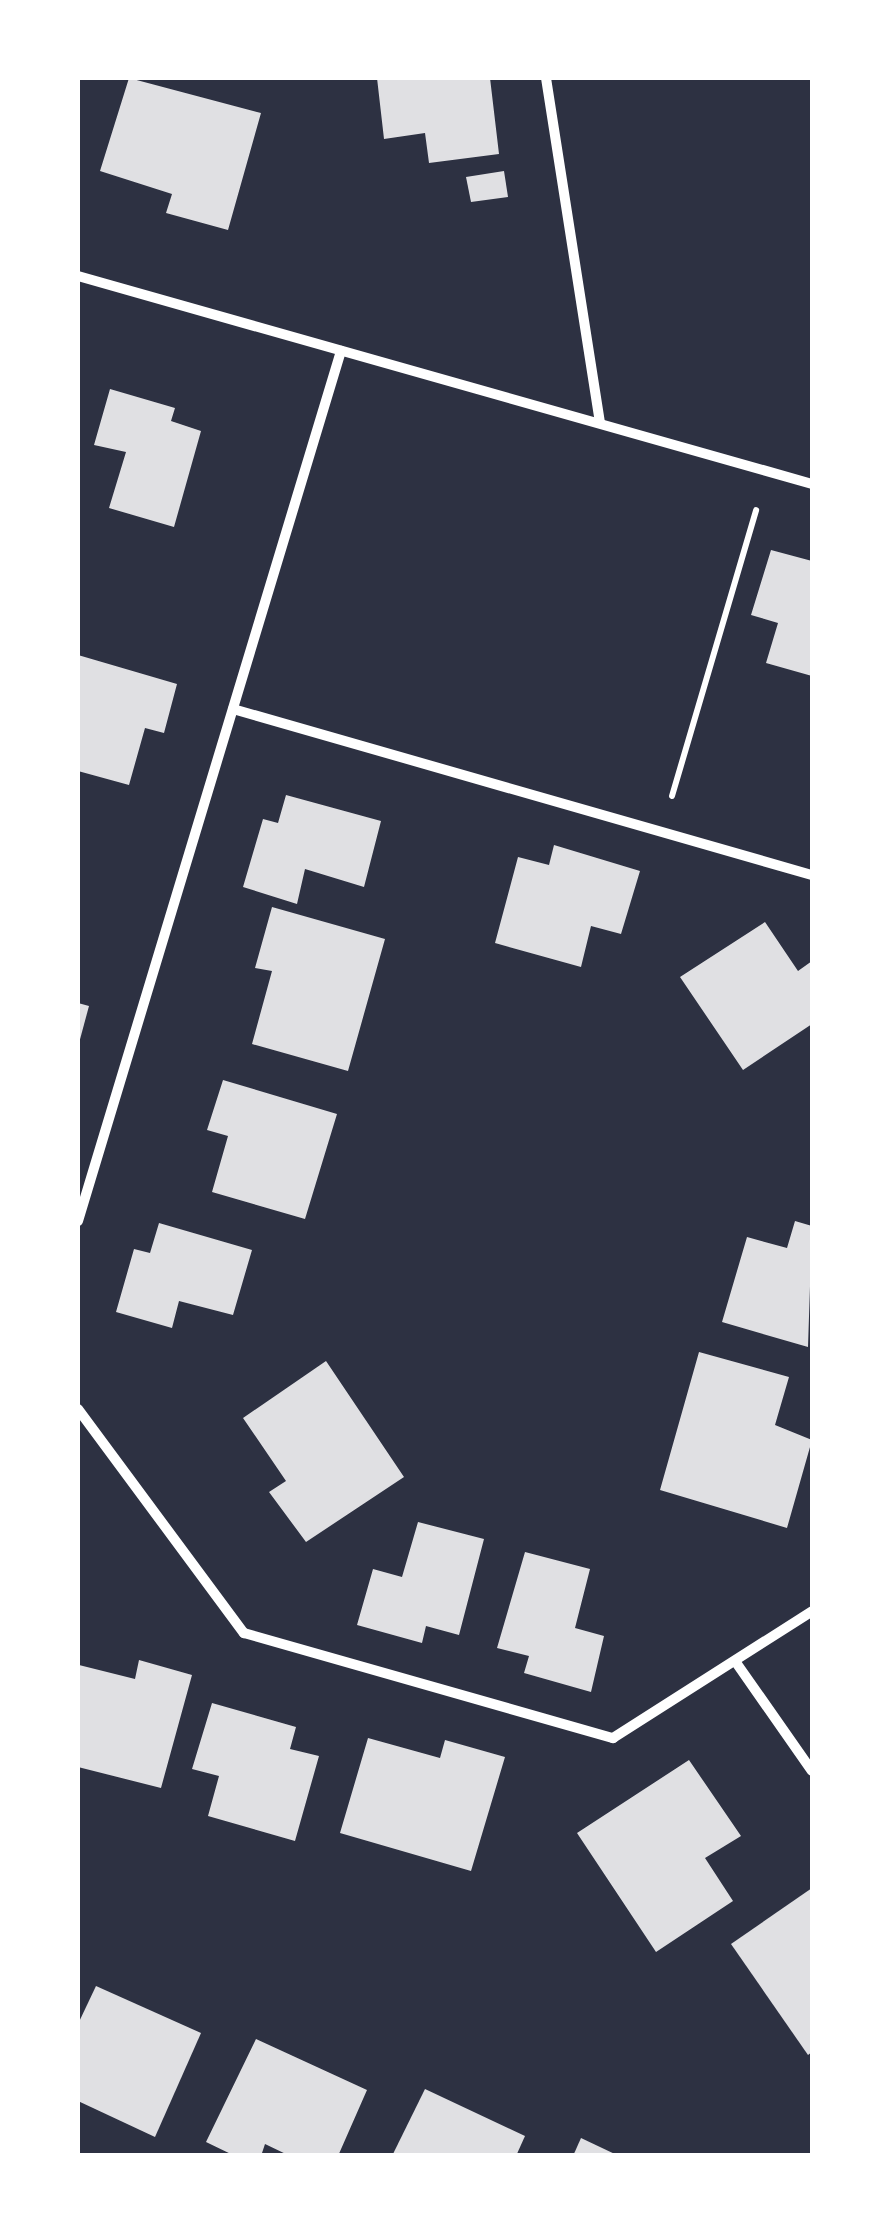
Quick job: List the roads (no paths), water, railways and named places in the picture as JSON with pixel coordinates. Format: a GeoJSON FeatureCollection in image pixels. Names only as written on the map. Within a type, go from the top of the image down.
{"type":"FeatureCollection","features":[{"type":"Feature","properties":{"kind":"street"},"geometry":{"type":"LineString","coordinates":[[546,78],[600,422]]}},
{"type":"Feature","properties":{"kind":"street"},"geometry":{"type":"LineString","coordinates":[[78,276],[812,484]]}},
{"type":"Feature","properties":{"kind":"street"},"geometry":{"type":"LineString","coordinates":[[78,1221],[342,351]]}},
{"type":"Feature","properties":{"kind":"street"},"geometry":{"type":"LineString","coordinates":[[233,709],[812,875]]}},
{"type":"Feature","properties":{"kind":"street"},"geometry":{"type":"LineString","coordinates":[[78,1409],[244,1634],[613,1738],[812,1612]]}},
{"type":"Feature","properties":{"kind":"street"},"geometry":{"type":"LineString","coordinates":[[735,1660],[812,1772]]}}]}
